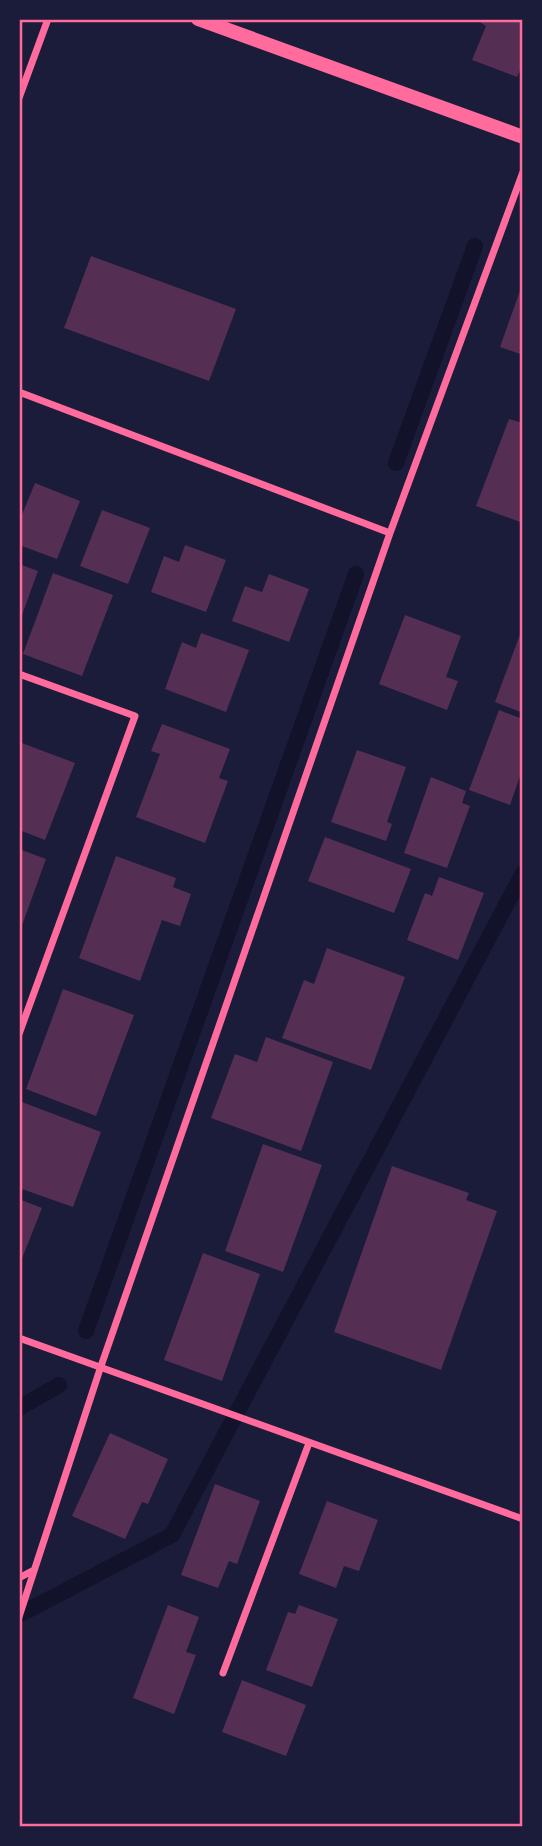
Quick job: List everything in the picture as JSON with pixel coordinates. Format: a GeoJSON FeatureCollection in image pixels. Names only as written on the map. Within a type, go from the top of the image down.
{"type":"FeatureCollection","features":[{"type":"Feature","properties":{"kind":"main road"},"geometry":{"type":"LineString","coordinates":[[198,19],[523,137]]}},
{"type":"Feature","properties":{"kind":"street"},"geometry":{"type":"LineString","coordinates":[[19,98],[48,19]]}},
{"type":"Feature","properties":{"kind":"street"},"geometry":{"type":"LineString","coordinates":[[19,1617],[100,1369],[390,533],[523,172]]}},
{"type":"Feature","properties":{"kind":"street"},"geometry":{"type":"LineString","coordinates":[[19,392],[390,533]]}},
{"type":"Feature","properties":{"kind":"street"},"geometry":{"type":"LineString","coordinates":[[19,674],[135,716],[19,1034]]}},
{"type":"Feature","properties":{"kind":"street"},"geometry":{"type":"LineString","coordinates":[[19,1338],[523,1519]]}},
{"type":"Feature","properties":{"kind":"street"},"geometry":{"type":"LineString","coordinates":[[223,1673],[309,1443]]}},
{"type":"Feature","properties":{"kind":"street"},"geometry":{"type":"LineString","coordinates":[[19,1578],[32,1571]]}},
{"type":"Feature","properties":{"kind":"building"},"geometry":{"type":"Polygon","coordinates":[[[475,19],[523,19],[523,63],[517,77],[472,60],[486,26],[475,19]]]}},
{"type":"Feature","properties":{"kind":"building"},"geometry":{"type":"Polygon","coordinates":[[[91,256],[236,309],[209,381],[64,328],[91,256]]]}},
{"type":"Feature","properties":{"kind":"building"},"geometry":{"type":"Polygon","coordinates":[[[523,285],[523,355],[500,347],[523,285]]]}},
{"type":"Feature","properties":{"kind":"building"},"geometry":{"type":"Polygon","coordinates":[[[509,419],[523,423],[523,523],[476,506],[509,419]]]}},
{"type":"Feature","properties":{"kind":"building"},"geometry":{"type":"Polygon","coordinates":[[[35,483],[80,501],[57,559],[19,545],[19,522],[35,483]]]}},
{"type":"Feature","properties":{"kind":"building"},"geometry":{"type":"Polygon","coordinates":[[[102,510],[150,528],[128,584],[80,566],[102,510]]]}},
{"type":"Feature","properties":{"kind":"building"},"geometry":{"type":"Polygon","coordinates":[[[185,545],[226,560],[206,612],[151,592],[164,556],[179,562],[185,545]]]}},
{"type":"Feature","properties":{"kind":"building"},"geometry":{"type":"Polygon","coordinates":[[[19,564],[38,571],[22,615],[19,614],[19,564]]]}},
{"type":"Feature","properties":{"kind":"building"},"geometry":{"type":"Polygon","coordinates":[[[53,573],[113,595],[82,676],[23,654],[53,573]]]}},
{"type":"Feature","properties":{"kind":"building"},"geometry":{"type":"Polygon","coordinates":[[[269,574],[309,589],[289,642],[232,621],[245,586],[262,592],[269,574]]]}},
{"type":"Feature","properties":{"kind":"building"},"geometry":{"type":"Polygon","coordinates":[[[405,615],[461,636],[446,677],[458,681],[447,710],[379,684],[405,615]]]}},
{"type":"Feature","properties":{"kind":"building"},"geometry":{"type":"Polygon","coordinates":[[[523,629],[523,713],[495,702],[523,629]]]}},
{"type":"Feature","properties":{"kind":"building"},"geometry":{"type":"Polygon","coordinates":[[[201,633],[249,650],[226,712],[165,689],[182,642],[196,648],[201,633]]]}},
{"type":"Feature","properties":{"kind":"building"},"geometry":{"type":"Polygon","coordinates":[[[499,710],[523,719],[523,777],[520,776],[510,805],[469,790],[499,710]]]}},
{"type":"Feature","properties":{"kind":"building"},"geometry":{"type":"Polygon","coordinates":[[[162,724],[230,749],[219,778],[228,781],[205,843],[136,817],[160,754],[151,751],[162,724]]]}},
{"type":"Feature","properties":{"kind":"building"},"geometry":{"type":"Polygon","coordinates":[[[19,742],[75,763],[45,840],[19,830],[19,742]]]}},
{"type":"Feature","properties":{"kind":"building"},"geometry":{"type":"Polygon","coordinates":[[[357,750],[406,767],[387,822],[392,824],[386,841],[331,822],[357,750]]]}},
{"type":"Feature","properties":{"kind":"building"},"geometry":{"type":"Polygon","coordinates":[[[431,777],[466,791],[462,803],[470,806],[447,868],[404,853],[431,777]]]}},
{"type":"Feature","properties":{"kind":"building"},"geometry":{"type":"Polygon","coordinates":[[[325,837],[411,869],[394,913],[308,881],[325,837]]]}},
{"type":"Feature","properties":{"kind":"building"},"geometry":{"type":"Polygon","coordinates":[[[19,849],[46,859],[20,931],[19,931],[19,849]]]}},
{"type":"Feature","properties":{"kind":"building"},"geometry":{"type":"Polygon","coordinates":[[[116,856],[176,878],[173,887],[191,894],[180,926],[162,920],[140,981],[79,958],[116,856]]]}},
{"type":"Feature","properties":{"kind":"building"},"geometry":{"type":"Polygon","coordinates":[[[439,877],[484,893],[458,960],[407,940],[425,893],[432,896],[439,877]]]}},
{"type":"Feature","properties":{"kind":"building"},"geometry":{"type":"Polygon","coordinates":[[[327,948],[405,977],[371,1070],[282,1038],[304,980],[314,984],[327,948]]]}},
{"type":"Feature","properties":{"kind":"building"},"geometry":{"type":"Polygon","coordinates":[[[63,989],[134,1015],[96,1116],[26,1089],[63,989]]]}},
{"type":"Feature","properties":{"kind":"building"},"geometry":{"type":"Polygon","coordinates":[[[266,1037],[333,1062],[301,1151],[211,1118],[235,1054],[257,1062],[266,1037]]]}},
{"type":"Feature","properties":{"kind":"building"},"geometry":{"type":"Polygon","coordinates":[[[22,1102],[101,1132],[73,1207],[19,1188],[19,1110],[22,1102]]]}},
{"type":"Feature","properties":{"kind":"building"},"geometry":{"type":"Polygon","coordinates":[[[263,1144],[322,1165],[283,1272],[225,1251],[263,1144]]]}},
{"type":"Feature","properties":{"kind":"building"},"geometry":{"type":"Polygon","coordinates":[[[392,1166],[469,1193],[466,1200],[497,1211],[441,1370],[334,1332],[392,1166]]]}},
{"type":"Feature","properties":{"kind":"building"},"geometry":{"type":"Polygon","coordinates":[[[19,1199],[42,1208],[19,1266],[19,1199]]]}},
{"type":"Feature","properties":{"kind":"building"},"geometry":{"type":"Polygon","coordinates":[[[203,1253],[260,1274],[222,1381],[164,1360],[203,1253]]]}},
{"type":"Feature","properties":{"kind":"building"},"geometry":{"type":"Polygon","coordinates":[[[110,1433],[168,1459],[148,1504],[142,1502],[125,1539],[72,1516],[110,1433]]]}},
{"type":"Feature","properties":{"kind":"building"},"geometry":{"type":"Polygon","coordinates":[[[215,1484],[260,1501],[237,1564],[229,1561],[218,1588],[181,1575],[215,1484]]]}},
{"type":"Feature","properties":{"kind":"building"},"geometry":{"type":"Polygon","coordinates":[[[327,1501],[378,1520],[359,1571],[344,1566],[336,1588],[299,1574],[327,1501]]]}},
{"type":"Feature","properties":{"kind":"building"},"geometry":{"type":"Polygon","coordinates":[[[168,1605],[199,1617],[186,1652],[196,1655],[174,1714],[133,1698],[168,1605]]]}},
{"type":"Feature","properties":{"kind":"building"},"geometry":{"type":"Polygon","coordinates":[[[299,1605],[338,1619],[312,1687],[266,1670],[288,1612],[295,1614],[299,1605]]]}},
{"type":"Feature","properties":{"kind":"building"},"geometry":{"type":"Polygon","coordinates":[[[242,1680],[306,1705],[286,1756],[222,1732],[242,1680]]]}},
{"type":"Feature","properties":{"kind":"waterway"},"geometry":{"type":"LineString","coordinates":[[396,463],[475,246]]}},
{"type":"Feature","properties":{"kind":"waterway"},"geometry":{"type":"LineString","coordinates":[[86,1331],[356,574]]}},
{"type":"Feature","properties":{"kind":"waterway"},"geometry":{"type":"LineString","coordinates":[[19,1615],[172,1535],[523,873]]}},
{"type":"Feature","properties":{"kind":"waterway"},"geometry":{"type":"LineString","coordinates":[[19,1408],[59,1385]]}}]}
